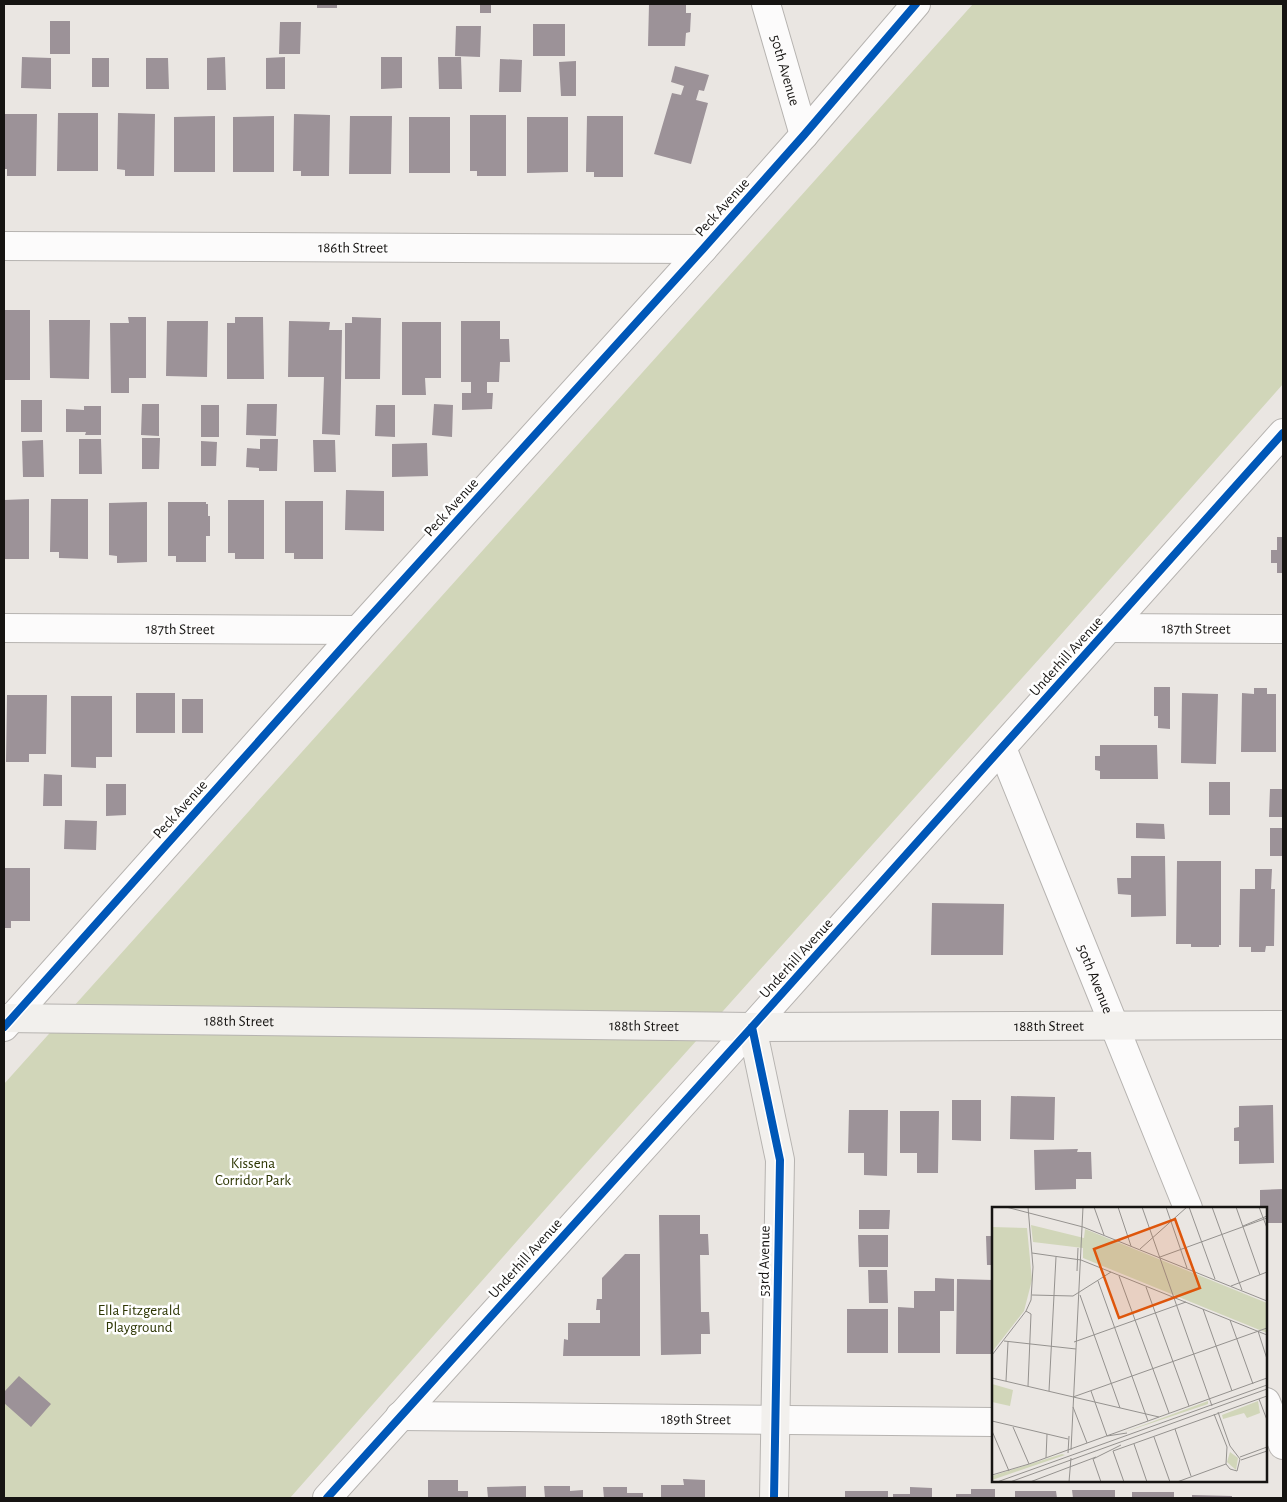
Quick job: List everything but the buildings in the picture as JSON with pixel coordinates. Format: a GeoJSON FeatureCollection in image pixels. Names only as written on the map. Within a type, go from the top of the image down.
{"type":"FeatureCollection","features":[{"type":"Feature","properties":{"kind":"street","name":"50th Avenue"},"geometry":{"type":"LineString","coordinates":[[766,4],[804,135]]}},
{"type":"Feature","properties":{"kind":"street","name":"Peck Avenue"},"geometry":{"type":"LineString","coordinates":[[7,1021],[703,249],[916,4]]}},
{"type":"Feature","properties":{"kind":"street","name":"186th Street"},"geometry":{"type":"LineString","coordinates":[[4,246],[703,249]]}},
{"type":"Feature","properties":{"kind":"street","name":"Underhill Avenue"},"geometry":{"type":"LineString","coordinates":[[326,1498],[752,1028],[1283,433]]}},
{"type":"Feature","properties":{"kind":"street","name":"187th Street"},"geometry":{"type":"LineString","coordinates":[[4,628],[358,630]]}},
{"type":"Feature","properties":{"kind":"street","name":"187th Street"},"geometry":{"type":"LineString","coordinates":[[1108,628],[1283,629]]}},
{"type":"Feature","properties":{"kind":"street","name":"50th Avenue"},"geometry":{"type":"LineString","coordinates":[[1002,748],[1188,1207]]}},
{"type":"Feature","properties":{"kind":"street","name":"188th Street"},"geometry":{"type":"LineString","coordinates":[[7,1021],[752,1028],[1283,1025]]}},
{"type":"Feature","properties":{"kind":"street","name":"53rd Avenue"},"geometry":{"type":"LineString","coordinates":[[752,1028],[780,1160],[774,1498]]}},
{"type":"Feature","properties":{"kind":"street","name":"189th Street"},"geometry":{"type":"LineString","coordinates":[[400,1416],[992,1422]]}},
{"type":"Feature","properties":{"kind":"green space","name":"Kissena Corridor Park"},"geometry":{"type":"Polygon","coordinates":[[[973,4],[1283,4],[1283,384],[1049,648],[556,1197],[290,1498],[4,1498],[4,1084],[973,4]]]}},
{"type":"Feature","properties":{"kind":"cycle path"},"geometry":{"type":"LineString","coordinates":[[4,1027],[358,630],[703,249],[916,4]]}},
{"type":"Feature","properties":{"kind":"cycle path"},"geometry":{"type":"LineString","coordinates":[[327,1498],[752,1027],[1283,433]]}},
{"type":"Feature","properties":{"kind":"cycle path"},"geometry":{"type":"LineString","coordinates":[[752,1027],[780,1160],[774,1498]]}},
{"type":"Feature","properties":{"kind":"park label","name":"Ella Fitzgerald Playground"},"geometry":{"type":"Point","coordinates":[139,1318]}}]}
